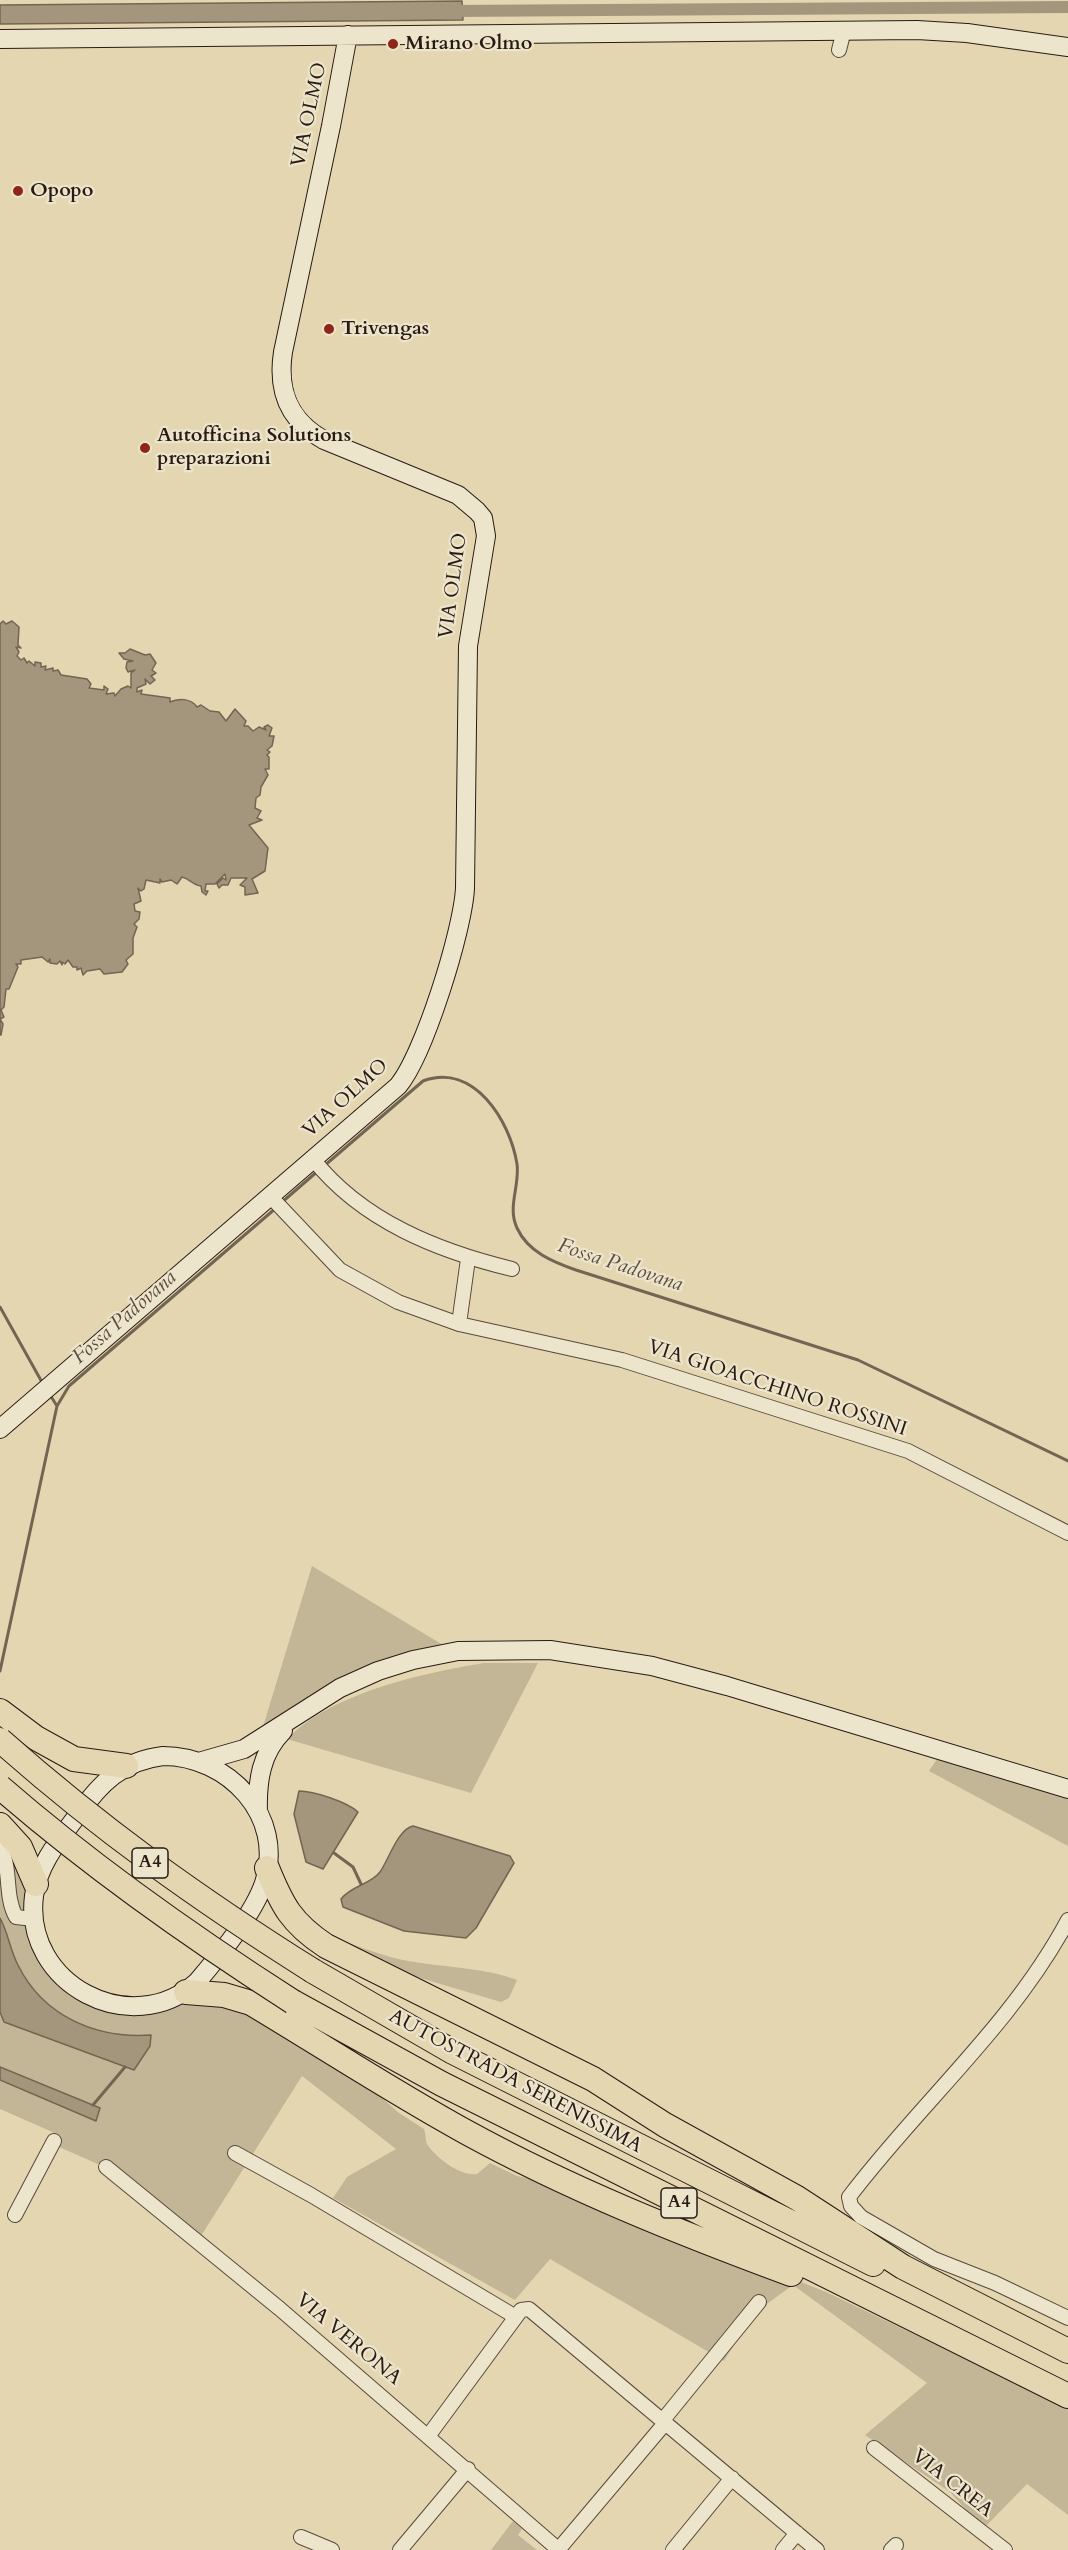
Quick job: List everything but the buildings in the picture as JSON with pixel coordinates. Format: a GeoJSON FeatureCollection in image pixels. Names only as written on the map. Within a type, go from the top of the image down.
{"type":"FeatureCollection","features":[{"type":"Feature","properties":{"kind":"highway"},"geometry":{"type":"LineString","coordinates":[[3,1713],[36,1738],[74,1759],[126,1766]]}},
{"type":"Feature","properties":{"kind":"highway","name":"AUTOSTRADA SERENISSIMA"},"geometry":{"type":"LineString","coordinates":[[0,1740],[56,1789],[159,1870],[313,1971],[464,2058],[1068,2362]]}},
{"type":"Feature","properties":{"kind":"highway","name":"AUTOSTRADA SERENISSIMA"},"geometry":{"type":"LineString","coordinates":[[0,1787],[66,1843],[142,1901],[204,1945],[293,2002],[452,2089],[1068,2396]]}},
{"type":"Feature","properties":{"kind":"highway"},"geometry":{"type":"LineString","coordinates":[[0,1825],[20,1847],[36,1884]]}},
{"type":"Feature","properties":{"kind":"highway"},"geometry":{"type":"LineString","coordinates":[[267,1868],[277,1895],[290,1917],[326,1946],[593,2079],[665,2125],[797,2198],[903,2268],[1068,2351]]}},
{"type":"Feature","properties":{"kind":"highway"},"geometry":{"type":"LineString","coordinates":[[186,1992],[224,1995],[251,2003],[466,2132],[554,2176],[702,2241],[819,2284],[847,2298],[915,2320]]}},
{"type":"Feature","properties":{"kind":"main road"},"geometry":{"type":"LineString","coordinates":[[0,39],[844,30],[941,31],[1068,47]]}},
{"type":"Feature","properties":{"kind":"main road","name":"VIA OLMO"},"geometry":{"type":"LineString","coordinates":[[0,1429],[55,1380],[276,1202],[318,1165],[406,1077],[423,1039],[460,922],[465,888],[468,646],[486,544],[483,518],[465,500],[316,436],[294,417],[283,391],[283,352],[348,35]]}},
{"type":"Feature","properties":{"kind":"main road"},"geometry":{"type":"LineString","coordinates":[[303,1710],[277,1737],[266,1753],[259,1784],[258,1812],[268,1845],[267,1868],[260,1893],[208,1968],[186,1992],[160,2003],[140,2007],[119,2006],[93,1999],[69,1984],[51,1964],[38,1939],[34,1919],[36,1884],[55,1846],[93,1793],[108,1778],[126,1766],[164,1756],[202,1761],[244,1749],[303,1710],[378,1671],[413,1660],[458,1651],[550,1650],[652,1666],[727,1686],[1068,1789]]}},
{"type":"Feature","properties":{"kind":"main road"},"geometry":{"type":"LineString","coordinates":[[202,1761],[235,1781],[258,1812]]}},
{"type":"Feature","properties":{"kind":"street"},"geometry":{"type":"LineString","coordinates":[[839,50],[844,30]]}},
{"type":"Feature","properties":{"kind":"street"},"geometry":{"type":"LineString","coordinates":[[318,1165],[400,1230],[468,1259],[512,1269]]}},
{"type":"Feature","properties":{"kind":"street","name":"VIA GIOACCHINO ROSSINI"},"geometry":{"type":"LineString","coordinates":[[276,1202],[348,1275],[398,1302],[459,1324],[622,1360],[908,1451],[1068,1533]]}},
{"type":"Feature","properties":{"kind":"street"},"geometry":{"type":"LineString","coordinates":[[459,1324],[468,1259]]}},
{"type":"Feature","properties":{"kind":"street"},"geometry":{"type":"LineString","coordinates":[[0,1847],[9,1877],[11,1909],[16,1917],[34,1919]]}},
{"type":"Feature","properties":{"kind":"street"},"geometry":{"type":"LineString","coordinates":[[1068,1920],[1050,1952],[1004,2016],[849,2197],[851,2206],[861,2217],[933,2259],[995,2283],[1068,2318]]}},
{"type":"Feature","properties":{"kind":"street"},"geometry":{"type":"LineString","coordinates":[[15,2215],[54,2141]]}},
{"type":"Feature","properties":{"kind":"street"},"geometry":{"type":"LineString","coordinates":[[235,2153],[311,2195],[516,2317]]}},
{"type":"Feature","properties":{"kind":"street","name":"VIA VERONA"},"geometry":{"type":"LineString","coordinates":[[106,2167],[280,2308],[559,2550]]}},
{"type":"Feature","properties":{"kind":"street"},"geometry":{"type":"LineString","coordinates":[[559,2550],[759,2302]]}},
{"type":"Feature","properties":{"kind":"street"},"geometry":{"type":"LineString","coordinates":[[429,2435],[521,2310],[529,2309],[539,2315],[817,2550]]}},
{"type":"Feature","properties":{"kind":"street","name":"VIA CREA"},"geometry":{"type":"LineString","coordinates":[[874,2448],[1005,2550]]}},
{"type":"Feature","properties":{"kind":"street"},"geometry":{"type":"LineString","coordinates":[[400,2550],[468,2469]]}},
{"type":"Feature","properties":{"kind":"street"},"geometry":{"type":"LineString","coordinates":[[673,2550],[732,2478]]}},
{"type":"Feature","properties":{"kind":"street"},"geometry":{"type":"LineString","coordinates":[[783,2550],[797,2533]]}},
{"type":"Feature","properties":{"kind":"street"},"geometry":{"type":"LineString","coordinates":[[301,2537],[332,2550]]}},
{"type":"Feature","properties":{"kind":"shaded area"},"geometry":{"type":"Polygon","coordinates":[[[462,1],[463,20],[0,24],[0,5],[462,1]]]}},
{"type":"Feature","properties":{"kind":"shaded area"},"geometry":{"type":"Polygon","coordinates":[[[3,621],[6,624],[12,621],[19,627],[18,645],[21,648],[16,647],[19,652],[17,656],[21,660],[24,658],[27,663],[29,661],[35,666],[35,662],[41,663],[41,667],[46,666],[45,670],[53,668],[53,671],[58,670],[61,675],[87,679],[91,684],[89,688],[104,690],[104,686],[108,689],[106,694],[114,693],[115,696],[121,689],[128,686],[131,688],[131,673],[135,670],[128,672],[126,668],[127,662],[133,661],[124,659],[119,653],[125,653],[130,649],[145,655],[150,654],[156,663],[152,670],[156,673],[151,676],[155,680],[150,684],[145,679],[146,684],[137,688],[137,692],[142,690],[141,694],[170,698],[170,702],[180,699],[188,700],[197,707],[201,705],[210,711],[219,712],[226,721],[235,709],[246,721],[244,726],[248,726],[253,731],[259,727],[266,730],[264,727],[268,725],[272,728],[269,736],[274,736],[272,746],[267,750],[270,752],[267,755],[269,769],[265,769],[268,775],[261,787],[260,795],[256,798],[255,808],[261,811],[257,818],[262,820],[249,825],[268,848],[265,871],[252,879],[258,893],[245,895],[245,887],[240,885],[247,878],[231,878],[228,885],[222,885],[219,888],[217,884],[223,878],[226,880],[225,874],[215,884],[206,884],[205,891],[208,891],[206,895],[202,892],[201,886],[182,877],[177,884],[171,880],[162,882],[160,879],[160,883],[146,880],[144,889],[141,891],[138,888],[141,901],[134,904],[135,911],[140,912],[139,919],[134,924],[137,927],[133,938],[133,954],[126,960],[128,964],[122,972],[104,974],[100,969],[87,971],[83,975],[81,968],[77,970],[77,967],[73,967],[68,960],[65,964],[62,962],[62,965],[60,961],[57,964],[50,963],[50,959],[48,962],[42,957],[21,960],[21,964],[16,964],[18,967],[9,989],[6,989],[4,1007],[1,1010],[4,1017],[0,1019],[0,624],[3,621]]]}},
{"type":"Feature","properties":{"kind":"shaded area"},"geometry":{"type":"Polygon","coordinates":[[[0,1019],[3,1024],[1,1035],[0,1035],[0,1019]]]}},
{"type":"Feature","properties":{"kind":"shaded area"},"geometry":{"type":"Polygon","coordinates":[[[312,1566],[448,1648],[262,1730],[312,1566]]]}},
{"type":"Feature","properties":{"kind":"shaded area"},"geometry":{"type":"Polygon","coordinates":[[[484,1663],[538,1663],[471,1793],[287,1739],[328,1709],[353,1697],[406,1679],[484,1663]]]}},
{"type":"Feature","properties":{"kind":"shaded area"},"geometry":{"type":"Polygon","coordinates":[[[939,1756],[1068,1794],[1068,1846],[929,1771],[939,1756]]]}},
{"type":"Feature","properties":{"kind":"shaded area"},"geometry":{"type":"Polygon","coordinates":[[[299,1791],[330,1798],[358,1812],[323,1869],[306,1862],[294,1814],[299,1791]]]}},
{"type":"Feature","properties":{"kind":"shaded area"},"geometry":{"type":"Polygon","coordinates":[[[0,1826],[6,1832],[57,1977],[159,2011],[189,2000],[228,1997],[355,2074],[399,2113],[424,2129],[427,2144],[431,2149],[456,2169],[477,2174],[490,2163],[517,2176],[551,2183],[826,2292],[1068,2408],[1068,2515],[1027,2484],[983,2529],[950,2492],[865,2435],[927,2383],[793,2285],[753,2314],[724,2361],[550,2259],[515,2300],[333,2198],[347,2177],[396,2149],[302,2076],[201,2236],[123,2175],[59,2147],[57,2134],[0,2109],[0,1826]]]}},
{"type":"Feature","properties":{"kind":"shaded area"},"geometry":{"type":"Polygon","coordinates":[[[413,1826],[510,1856],[514,1863],[476,1928],[466,1938],[404,1931],[343,1907],[341,1899],[345,1894],[371,1880],[380,1872],[398,1838],[413,1826]]]}},
{"type":"Feature","properties":{"kind":"shaded area"},"geometry":{"type":"Polygon","coordinates":[[[0,1918],[15,1959],[29,1983],[57,2011],[91,2028],[111,2033],[151,2035],[150,2046],[134,2070],[4,2022],[0,2012],[0,1918]]]}},
{"type":"Feature","properties":{"kind":"shaded area"},"geometry":{"type":"Polygon","coordinates":[[[346,1942],[402,1960],[481,1971],[517,1980],[509,1998],[501,2002],[400,1972],[346,1942]]]}},
{"type":"Feature","properties":{"kind":"shaded area"},"geometry":{"type":"Polygon","coordinates":[[[0,2067],[100,2108],[96,2121],[0,2080],[0,2067]]]}},
{"type":"Feature","properties":{"kind":"shaded area"},"geometry":{"type":"Polygon","coordinates":[[[513,2521],[522,2529],[518,2535],[537,2550],[491,2550],[513,2521]]]}},
{"type":"Feature","properties":{"kind":"waterway"},"geometry":{"type":"LineString","coordinates":[[448,11],[1068,7]]}},
{"type":"Feature","properties":{"kind":"waterway","name":"Fossa Padovana"},"geometry":{"type":"LineString","coordinates":[[324,1166],[423,1081],[441,1077],[458,1080],[473,1088],[486,1099],[507,1130],[517,1164],[513,1204],[514,1220],[528,1244],[542,1255],[576,1270],[858,1360],[1068,1461]]}},
{"type":"Feature","properties":{"kind":"waterway","name":"Fossa Padovana"},"geometry":{"type":"LineString","coordinates":[[281,1203],[319,1170]]}},
{"type":"Feature","properties":{"kind":"waterway","name":"Fossa Padovana"},"geometry":{"type":"LineString","coordinates":[[57,1406],[69,1386],[276,1208]]}},
{"type":"Feature","properties":{"kind":"waterway"},"geometry":{"type":"LineString","coordinates":[[0,1307],[43,1384]]}},
{"type":"Feature","properties":{"kind":"waterway"},"geometry":{"type":"LineString","coordinates":[[0,1671],[57,1406],[50,1395]]}},
{"type":"Feature","properties":{"kind":"waterway"},"geometry":{"type":"LineString","coordinates":[[334,1853],[353,1867],[361,1884]]}},
{"type":"Feature","properties":{"kind":"waterway"},"geometry":{"type":"LineString","coordinates":[[93,2105],[125,2067]]}},
{"type":"Feature","properties":{"kind":"place","name":"Mirano Olmo"},"geometry":{"type":"Point","coordinates":[393,44]}},
{"type":"Feature","properties":{"kind":"place","name":"Opopo"},"geometry":{"type":"Point","coordinates":[18,191]}},
{"type":"Feature","properties":{"kind":"place","name":"Trivengas"},"geometry":{"type":"Point","coordinates":[329,329]}},
{"type":"Feature","properties":{"kind":"place","name":"Autofficina Solutions preparazioni"},"geometry":{"type":"Point","coordinates":[145,448]}}]}
